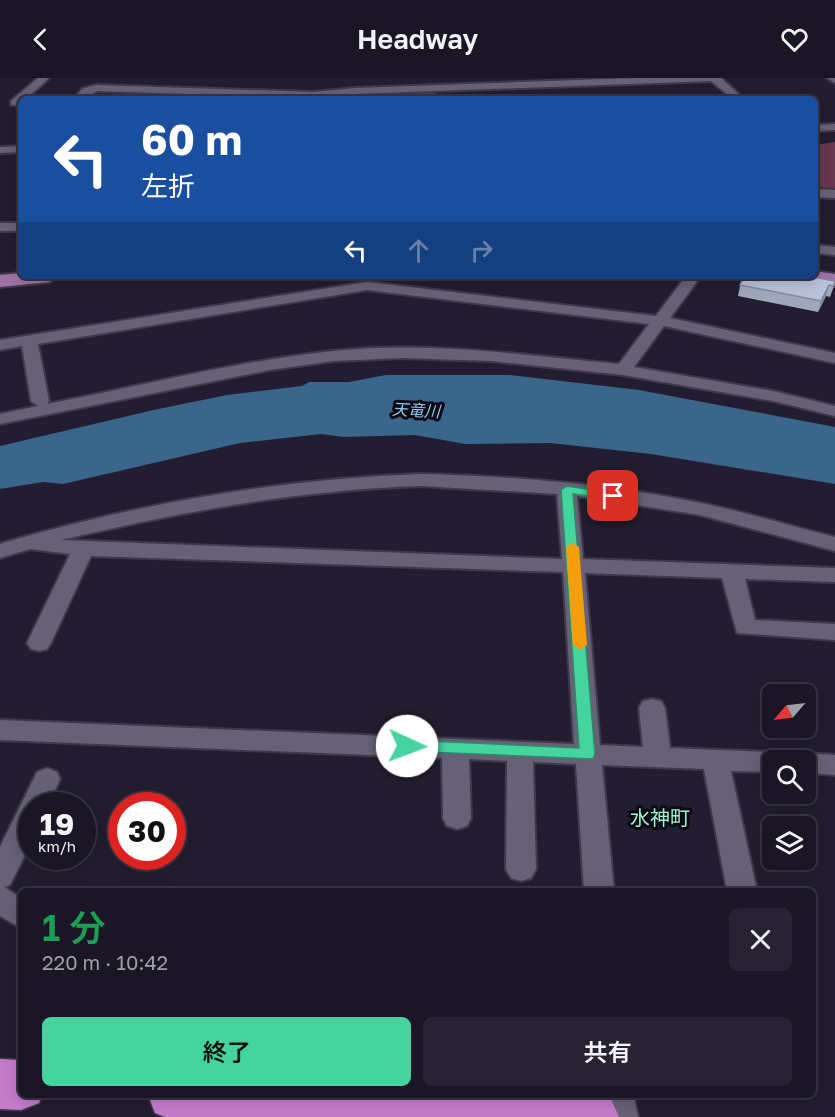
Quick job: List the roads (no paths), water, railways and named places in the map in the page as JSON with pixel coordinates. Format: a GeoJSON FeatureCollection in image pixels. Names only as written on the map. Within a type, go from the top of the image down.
{"type":"FeatureCollection","features":[{"type":"Feature","properties":{"kind":"highway"},"geometry":{"type":"LineString","coordinates":[[0,1084],[18,1085]]}},
{"type":"Feature","properties":{"kind":"highway"},"geometry":{"type":"LineString","coordinates":[[196,1098],[257,1106],[593,1117]]}},
{"type":"Feature","properties":{"kind":"main road"},"geometry":{"type":"LineString","coordinates":[[818,277],[835,280]]}},
{"type":"Feature","properties":{"kind":"main road"},"geometry":{"type":"LineString","coordinates":[[0,281],[20,279]]}},
{"type":"Feature","properties":{"kind":"street"},"geometry":{"type":"LineString","coordinates":[[25,96],[44,78]]}},
{"type":"Feature","properties":{"kind":"street"},"geometry":{"type":"LineString","coordinates":[[126,89],[138,78]]}},
{"type":"Feature","properties":{"kind":"street"},"geometry":{"type":"LineString","coordinates":[[250,96],[265,78]]}},
{"type":"Feature","properties":{"kind":"street"},"geometry":{"type":"LineString","coordinates":[[353,95],[358,78]]}},
{"type":"Feature","properties":{"kind":"street"},"geometry":{"type":"LineString","coordinates":[[468,78],[479,96]]}},
{"type":"Feature","properties":{"kind":"street"},"geometry":{"type":"LineString","coordinates":[[82,96],[90,89],[250,96],[353,95],[715,78],[736,96]]}},
{"type":"Feature","properties":{"kind":"street"},"geometry":{"type":"LineString","coordinates":[[0,103],[18,103]]}},
{"type":"Feature","properties":{"kind":"street"},"geometry":{"type":"LineString","coordinates":[[818,128],[833,129]]}},
{"type":"Feature","properties":{"kind":"street"},"geometry":{"type":"LineString","coordinates":[[0,150],[18,149]]}},
{"type":"Feature","properties":{"kind":"street"},"geometry":{"type":"LineString","coordinates":[[0,156],[18,157]]}},
{"type":"Feature","properties":{"kind":"street"},"geometry":{"type":"LineString","coordinates":[[818,193],[835,194]]}},
{"type":"Feature","properties":{"kind":"street"},"geometry":{"type":"LineString","coordinates":[[0,227],[18,227]]}},
{"type":"Feature","properties":{"kind":"street"},"geometry":{"type":"LineString","coordinates":[[818,249],[835,251]]}},
{"type":"Feature","properties":{"kind":"street"},"geometry":{"type":"LineString","coordinates":[[624,370],[692,279]]}},
{"type":"Feature","properties":{"kind":"street"},"geometry":{"type":"LineString","coordinates":[[0,345],[366,281],[662,321],[835,358]]}},
{"type":"Feature","properties":{"kind":"street"},"geometry":{"type":"LineString","coordinates":[[29,340],[40,401]]}},
{"type":"Feature","properties":{"kind":"street"},"geometry":{"type":"LineString","coordinates":[[0,419],[160,385],[334,356],[402,353],[480,355],[624,370],[773,396],[835,411]]}},
{"type":"Feature","properties":{"kind":"street"},"geometry":{"type":"LineString","coordinates":[[0,551],[28,542],[179,506],[298,490],[366,484],[464,481],[567,490],[682,506],[835,544]]}},
{"type":"Feature","properties":{"kind":"street"},"geometry":{"type":"LineString","coordinates":[[567,490],[599,888]]}},
{"type":"Feature","properties":{"kind":"street"},"geometry":{"type":"LineString","coordinates":[[28,542],[43,547],[83,549],[835,575]]}},
{"type":"Feature","properties":{"kind":"street"},"geometry":{"type":"LineString","coordinates":[[39,643],[83,549]]}},
{"type":"Feature","properties":{"kind":"street"},"geometry":{"type":"LineString","coordinates":[[732,572],[745,627],[835,632]]}},
{"type":"Feature","properties":{"kind":"street"},"geometry":{"type":"LineString","coordinates":[[652,708],[657,759]]}},
{"type":"Feature","properties":{"kind":"street"},"geometry":{"type":"LineString","coordinates":[[0,730],[762,762]]}},
{"type":"Feature","properties":{"kind":"street"},"geometry":{"type":"LineString","coordinates":[[455,748],[457,818]]}},
{"type":"Feature","properties":{"kind":"street"},"geometry":{"type":"LineString","coordinates":[[520,752],[521,869]]}},
{"type":"Feature","properties":{"kind":"street"},"geometry":{"type":"LineString","coordinates":[[715,760],[741,888]]}},
{"type":"Feature","properties":{"kind":"street"},"geometry":{"type":"LineString","coordinates":[[41,792],[47,779]]}},
{"type":"Feature","properties":{"kind":"street"},"geometry":{"type":"LineString","coordinates":[[0,876],[18,839]]}},
{"type":"Feature","properties":{"kind":"street"},"geometry":{"type":"LineString","coordinates":[[0,899],[18,913]]}},
{"type":"Feature","properties":{"kind":"street"},"geometry":{"type":"LineString","coordinates":[[617,1098],[620,1117]]}},
{"type":"Feature","properties":{"kind":"water","name":"天竜川"},"geometry":{"type":"Polygon","coordinates":[[[386,375],[510,375],[639,390],[835,427],[835,484],[651,454],[550,443],[465,444],[415,435],[344,437],[321,434],[240,443],[63,484],[43,482],[0,489],[0,446],[227,395],[302,386],[309,382],[349,382],[386,375]]]}},
{"type":"Feature","properties":{"kind":"district","name":"水神町"},"geometry":{"type":"Point","coordinates":[660,817]}}]}
